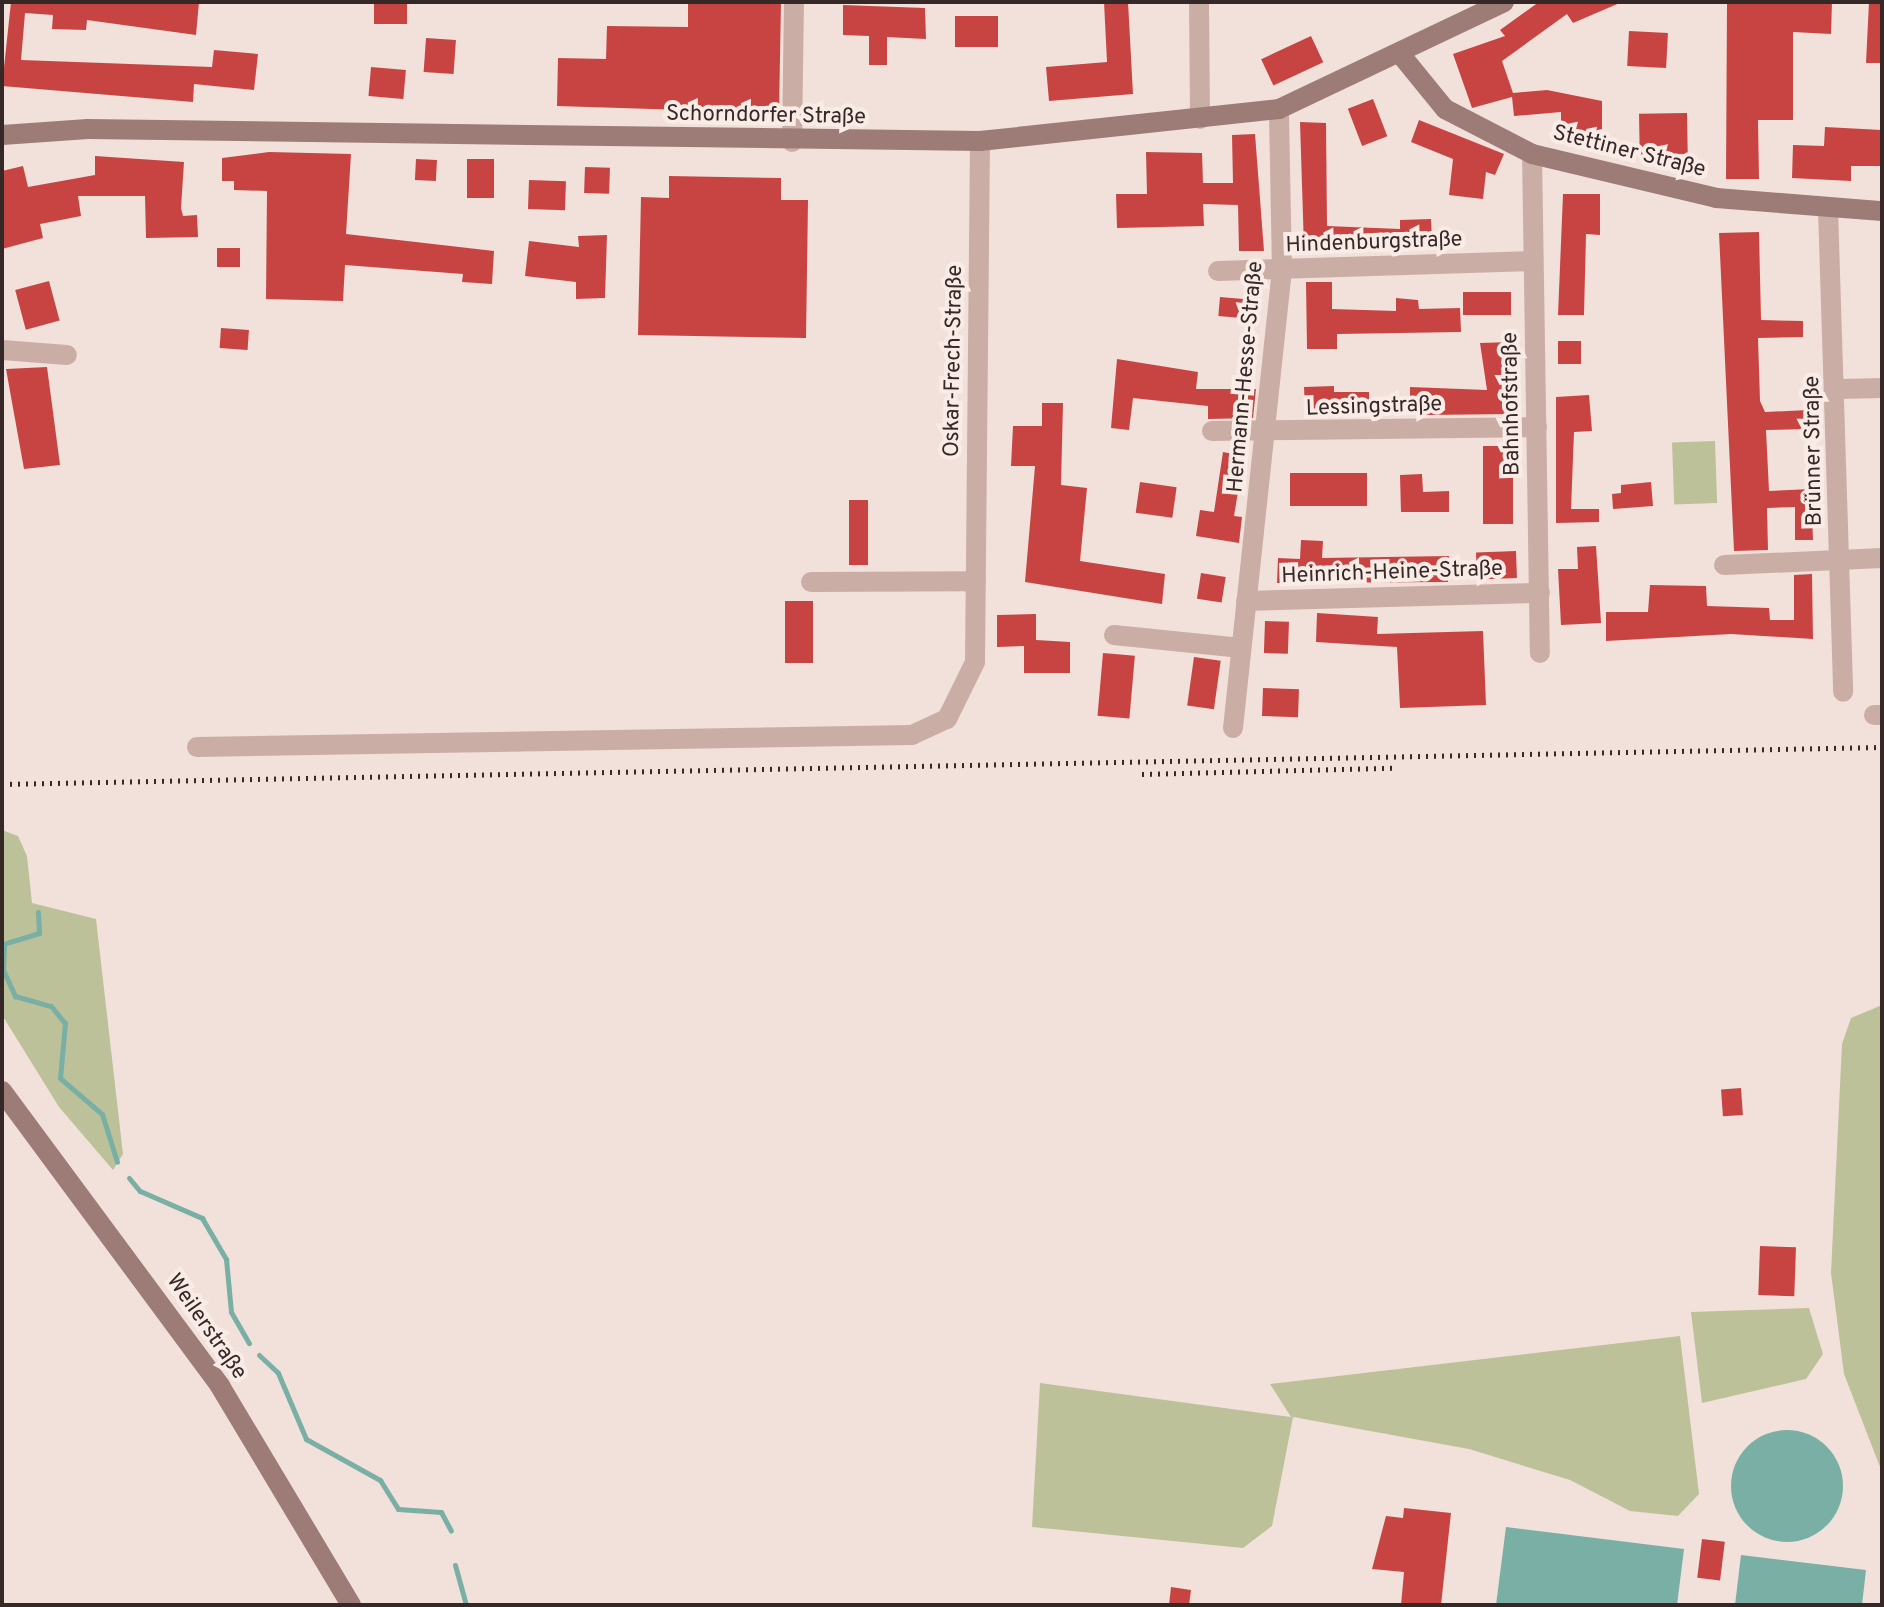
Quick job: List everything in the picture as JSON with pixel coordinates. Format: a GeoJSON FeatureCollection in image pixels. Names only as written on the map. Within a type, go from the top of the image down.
{"type":"FeatureCollection","features":[{"type":"Feature","properties":{"kind":"street"},"geometry":{"type":"LineString","coordinates":[[792,142],[794,2]]}},
{"type":"Feature","properties":{"kind":"street"},"geometry":{"type":"LineString","coordinates":[[1199,2],[1200,119]]}},
{"type":"Feature","properties":{"kind":"street","name":"Schorndorfer Straße"},"geometry":{"type":"LineString","coordinates":[[2,135],[88,129],[792,142],[980,141],[1279,109],[1401,55],[1504,2]]}},
{"type":"Feature","properties":{"kind":"street","name":"Stettiner Straße"},"geometry":{"type":"LineString","coordinates":[[1401,55],[1445,109],[1532,154],[1706,196],[1828,209],[1882,211]]}},
{"type":"Feature","properties":{"kind":"street","name":"Hermann-Hesse-Straße"},"geometry":{"type":"LineString","coordinates":[[1233,728],[1246,601],[1269,434],[1282,271],[1279,109]]}},
{"type":"Feature","properties":{"kind":"street","name":"Oskar-Frech-Straße"},"geometry":{"type":"LineString","coordinates":[[197,747],[912,735],[947,719],[975,662],[980,141]]}},
{"type":"Feature","properties":{"kind":"street","name":"Bahnhofstraße"},"geometry":{"type":"LineString","coordinates":[[1532,154],[1540,653]]}},
{"type":"Feature","properties":{"kind":"street","name":"Brünner Straße"},"geometry":{"type":"LineString","coordinates":[[1828,209],[1838,389],[1843,692]]}},
{"type":"Feature","properties":{"kind":"street","name":"Hindenburgstraße"},"geometry":{"type":"LineString","coordinates":[[1218,271],[1532,261]]}},
{"type":"Feature","properties":{"kind":"street"},"geometry":{"type":"LineString","coordinates":[[2,350],[67,355]]}},
{"type":"Feature","properties":{"kind":"street"},"geometry":{"type":"LineString","coordinates":[[1838,389],[1882,388]]}},
{"type":"Feature","properties":{"kind":"street","name":"Lessingstraße"},"geometry":{"type":"LineString","coordinates":[[1212,431],[1269,434],[1537,427]]}},
{"type":"Feature","properties":{"kind":"street"},"geometry":{"type":"LineString","coordinates":[[1724,565],[1882,558]]}},
{"type":"Feature","properties":{"kind":"street"},"geometry":{"type":"LineString","coordinates":[[811,582],[976,581]]}},
{"type":"Feature","properties":{"kind":"street","name":"Heinrich-Heine-Straße"},"geometry":{"type":"LineString","coordinates":[[1246,601],[1540,593]]}},
{"type":"Feature","properties":{"kind":"street"},"geometry":{"type":"LineString","coordinates":[[1114,635],[1241,648]]}},
{"type":"Feature","properties":{"kind":"street","name":"Weilerstraße"},"geometry":{"type":"LineString","coordinates":[[2,1091],[220,1386],[351,1605]]}},
{"type":"Feature","properties":{"kind":"green space"},"geometry":{"type":"Polygon","coordinates":[[[1715,441],[1717,503],[1674,504],[1672,443],[1715,441]]]}},
{"type":"Feature","properties":{"kind":"green space"},"geometry":{"type":"Polygon","coordinates":[[[2,830],[18,836],[27,856],[32,903],[96,919],[123,1154],[113,1170],[59,1107],[2,1015],[2,830]]]}},
{"type":"Feature","properties":{"kind":"green space"},"geometry":{"type":"Polygon","coordinates":[[[1882,1005],[1882,1472],[1844,1374],[1831,1273],[1842,1044],[1851,1018],[1882,1005]]]}},
{"type":"Feature","properties":{"kind":"green space"},"geometry":{"type":"Polygon","coordinates":[[[1809,1308],[1823,1354],[1806,1379],[1702,1403],[1691,1312],[1809,1308]]]}},
{"type":"Feature","properties":{"kind":"green space"},"geometry":{"type":"Polygon","coordinates":[[[1680,1336],[1699,1494],[1678,1516],[1630,1511],[1570,1480],[1469,1449],[1293,1417],[1272,1526],[1243,1548],[1032,1527],[1040,1383],[1291,1417],[1270,1384],[1680,1336]]]}},
{"type":"Feature","properties":{"kind":"water"},"geometry":{"type":"Polygon","coordinates":[[[1787,1430],[1808,1435],[1826,1447],[1838,1465],[1843,1486],[1838,1507],[1826,1525],[1808,1537],[1787,1542],[1766,1537],[1748,1525],[1736,1507],[1731,1486],[1736,1465],[1748,1447],[1766,1435],[1787,1430]]]}},
{"type":"Feature","properties":{"kind":"water"},"geometry":{"type":"Polygon","coordinates":[[[1506,1527],[1684,1549],[1677,1605],[1496,1605],[1506,1527]]]}},
{"type":"Feature","properties":{"kind":"water"},"geometry":{"type":"Polygon","coordinates":[[[1741,1555],[1866,1570],[1862,1605],[1735,1605],[1741,1555]]]}},
{"type":"Feature","properties":{"kind":"building"},"geometry":{"type":"Polygon","coordinates":[[[11,2],[199,2],[196,35],[87,20],[86,30],[52,29],[53,15],[25,13],[21,60],[212,67],[214,50],[258,54],[254,90],[194,84],[193,102],[2,86],[11,2]]]}},
{"type":"Feature","properties":{"kind":"building"},"geometry":{"type":"Polygon","coordinates":[[[374,2],[407,2],[407,24],[374,24],[374,2]]]}},
{"type":"Feature","properties":{"kind":"building"},"geometry":{"type":"Polygon","coordinates":[[[688,2],[781,2],[779,113],[557,106],[558,58],[606,59],[607,26],[688,27],[688,2]]]}},
{"type":"Feature","properties":{"kind":"building"},"geometry":{"type":"Polygon","coordinates":[[[1104,2],[1128,2],[1133,94],[1049,101],[1046,67],[1107,62],[1104,2]]]}},
{"type":"Feature","properties":{"kind":"building"},"geometry":{"type":"Polygon","coordinates":[[[1539,2],[1622,2],[1573,23],[1567,14],[1502,61],[1513,93],[1547,90],[1602,101],[1602,134],[1561,134],[1561,112],[1514,116],[1512,97],[1472,108],[1453,54],[1505,36],[1500,30],[1539,2]]]}},
{"type":"Feature","properties":{"kind":"building"},"geometry":{"type":"Polygon","coordinates":[[[1727,2],[1832,2],[1831,34],[1793,32],[1793,120],[1758,120],[1759,179],[1726,179],[1727,2]]]}},
{"type":"Feature","properties":{"kind":"building"},"geometry":{"type":"Polygon","coordinates":[[[1869,2],[1882,2],[1882,63],[1866,63],[1869,2]]]}},
{"type":"Feature","properties":{"kind":"building"},"geometry":{"type":"Polygon","coordinates":[[[843,5],[925,8],[926,39],[887,37],[887,65],[869,65],[869,36],[843,35],[843,5]]]}},
{"type":"Feature","properties":{"kind":"building"},"geometry":{"type":"Polygon","coordinates":[[[955,16],[998,16],[998,47],[955,47],[955,16]]]}},
{"type":"Feature","properties":{"kind":"building"},"geometry":{"type":"Polygon","coordinates":[[[1629,31],[1668,33],[1666,68],[1627,66],[1629,31]]]}},
{"type":"Feature","properties":{"kind":"building"},"geometry":{"type":"Polygon","coordinates":[[[1311,36],[1323,62],[1273,86],[1261,59],[1311,36]]]}},
{"type":"Feature","properties":{"kind":"building"},"geometry":{"type":"Polygon","coordinates":[[[426,38],[456,40],[454,74],[424,72],[426,38]]]}},
{"type":"Feature","properties":{"kind":"building"},"geometry":{"type":"Polygon","coordinates":[[[371,67],[406,70],[403,99],[368,96],[371,67]]]}},
{"type":"Feature","properties":{"kind":"building"},"geometry":{"type":"Polygon","coordinates":[[[1373,99],[1387,136],[1362,146],[1348,109],[1373,99]]]}},
{"type":"Feature","properties":{"kind":"building"},"geometry":{"type":"Polygon","coordinates":[[[1687,113],[1688,154],[1640,155],[1639,114],[1687,113]]]}},
{"type":"Feature","properties":{"kind":"building"},"geometry":{"type":"Polygon","coordinates":[[[1419,120],[1504,154],[1495,175],[1486,172],[1483,199],[1449,195],[1453,159],[1411,142],[1419,120]]]}},
{"type":"Feature","properties":{"kind":"building"},"geometry":{"type":"Polygon","coordinates":[[[1300,122],[1326,123],[1327,226],[1400,229],[1400,220],[1431,219],[1432,241],[1379,242],[1379,250],[1304,248],[1300,122]]]}},
{"type":"Feature","properties":{"kind":"building"},"geometry":{"type":"Polygon","coordinates":[[[1825,127],[1882,130],[1882,166],[1851,166],[1851,181],[1792,178],[1793,145],[1824,146],[1825,127]]]}},
{"type":"Feature","properties":{"kind":"building"},"geometry":{"type":"Polygon","coordinates":[[[1255,134],[1264,251],[1239,251],[1238,205],[1203,204],[1204,226],[1117,228],[1116,194],[1147,194],[1146,152],[1202,153],[1203,183],[1233,183],[1232,135],[1255,134]]]}},
{"type":"Feature","properties":{"kind":"building"},"geometry":{"type":"Polygon","coordinates":[[[269,152],[351,154],[346,234],[494,251],[492,284],[462,282],[463,274],[345,265],[343,301],[266,299],[267,191],[234,190],[234,181],[222,181],[222,158],[269,152]]]}},
{"type":"Feature","properties":{"kind":"building"},"geometry":{"type":"Polygon","coordinates":[[[95,156],[184,162],[181,208],[183,216],[197,215],[198,237],[146,238],[145,196],[78,196],[81,216],[40,224],[43,238],[2,249],[2,171],[23,166],[28,187],[95,175],[95,156]]]}},
{"type":"Feature","properties":{"kind":"building"},"geometry":{"type":"Polygon","coordinates":[[[416,159],[437,160],[436,181],[415,180],[416,159]]]}},
{"type":"Feature","properties":{"kind":"building"},"geometry":{"type":"Polygon","coordinates":[[[467,159],[494,159],[494,198],[467,198],[467,159]]]}},
{"type":"Feature","properties":{"kind":"building"},"geometry":{"type":"Polygon","coordinates":[[[585,167],[610,168],[609,194],[584,193],[585,167]]]}},
{"type":"Feature","properties":{"kind":"building"},"geometry":{"type":"Polygon","coordinates":[[[669,176],[781,178],[781,200],[808,200],[806,338],[638,335],[641,197],[669,198],[669,176]]]}},
{"type":"Feature","properties":{"kind":"building"},"geometry":{"type":"Polygon","coordinates":[[[529,180],[566,181],[565,210],[528,209],[529,180]]]}},
{"type":"Feature","properties":{"kind":"building"},"geometry":{"type":"Polygon","coordinates":[[[1563,194],[1600,194],[1600,235],[1586,234],[1584,315],[1558,315],[1563,194]]]}},
{"type":"Feature","properties":{"kind":"building"},"geometry":{"type":"Polygon","coordinates":[[[1759,232],[1761,320],[1803,321],[1803,337],[1758,338],[1760,401],[1765,412],[1808,410],[1808,429],[1766,430],[1769,491],[1811,489],[1813,540],[1795,540],[1795,507],[1767,508],[1768,550],[1734,551],[1719,233],[1759,232]]]}},
{"type":"Feature","properties":{"kind":"building"},"geometry":{"type":"Polygon","coordinates":[[[607,235],[605,298],[576,299],[576,282],[525,276],[529,241],[579,247],[578,236],[607,235]]]}},
{"type":"Feature","properties":{"kind":"building"},"geometry":{"type":"Polygon","coordinates":[[[217,248],[240,248],[240,267],[217,267],[217,248]]]}},
{"type":"Feature","properties":{"kind":"building"},"geometry":{"type":"Polygon","coordinates":[[[49,281],[60,321],[26,330],[15,290],[49,281]]]}},
{"type":"Feature","properties":{"kind":"building"},"geometry":{"type":"Polygon","coordinates":[[[1306,282],[1332,282],[1332,309],[1396,311],[1396,298],[1418,300],[1419,309],[1460,308],[1461,332],[1337,334],[1337,349],[1307,349],[1306,282]]]}},
{"type":"Feature","properties":{"kind":"building"},"geometry":{"type":"Polygon","coordinates":[[[1463,292],[1511,292],[1511,315],[1463,315],[1463,292]]]}},
{"type":"Feature","properties":{"kind":"building"},"geometry":{"type":"Polygon","coordinates":[[[1220,297],[1258,300],[1256,319],[1218,316],[1220,297]]]}},
{"type":"Feature","properties":{"kind":"building"},"geometry":{"type":"Polygon","coordinates":[[[221,328],[249,330],[248,350],[220,348],[221,328]]]}},
{"type":"Feature","properties":{"kind":"building"},"geometry":{"type":"Polygon","coordinates":[[[1558,341],[1581,341],[1581,364],[1558,364],[1558,341]]]}},
{"type":"Feature","properties":{"kind":"building"},"geometry":{"type":"Polygon","coordinates":[[[1512,342],[1513,414],[1425,415],[1425,400],[1410,402],[1410,387],[1487,390],[1480,343],[1512,342]]]}},
{"type":"Feature","properties":{"kind":"building"},"geometry":{"type":"Polygon","coordinates":[[[1117,359],[1198,372],[1196,389],[1256,389],[1253,418],[1208,419],[1208,406],[1133,398],[1129,430],[1111,428],[1117,359]]]}},
{"type":"Feature","properties":{"kind":"building"},"geometry":{"type":"Polygon","coordinates":[[[47,367],[60,465],[24,469],[6,369],[47,367]]]}},
{"type":"Feature","properties":{"kind":"building"},"geometry":{"type":"Polygon","coordinates":[[[1334,386],[1334,392],[1369,392],[1369,416],[1305,411],[1304,387],[1334,386]]]}},
{"type":"Feature","properties":{"kind":"building"},"geometry":{"type":"Polygon","coordinates":[[[1589,395],[1592,431],[1574,432],[1571,509],[1599,509],[1599,522],[1556,523],[1556,397],[1589,395]]]}},
{"type":"Feature","properties":{"kind":"building"},"geometry":{"type":"Polygon","coordinates":[[[1042,403],[1063,403],[1061,485],[1087,488],[1080,561],[1165,574],[1162,604],[1025,582],[1035,466],[1011,466],[1013,426],[1042,426],[1042,403]]]}},
{"type":"Feature","properties":{"kind":"building"},"geometry":{"type":"Polygon","coordinates":[[[1483,446],[1513,446],[1513,524],[1483,524],[1483,446]]]}},
{"type":"Feature","properties":{"kind":"building"},"geometry":{"type":"Polygon","coordinates":[[[1223,452],[1244,456],[1234,516],[1242,517],[1239,543],[1196,536],[1200,510],[1214,512],[1223,452]]]}},
{"type":"Feature","properties":{"kind":"building"},"geometry":{"type":"Polygon","coordinates":[[[1290,473],[1367,473],[1367,506],[1290,506],[1290,473]]]}},
{"type":"Feature","properties":{"kind":"building"},"geometry":{"type":"Polygon","coordinates":[[[1422,474],[1423,492],[1449,491],[1449,512],[1401,512],[1400,475],[1422,474]]]}},
{"type":"Feature","properties":{"kind":"building"},"geometry":{"type":"Polygon","coordinates":[[[1140,482],[1177,487],[1172,518],[1136,513],[1140,482]]]}},
{"type":"Feature","properties":{"kind":"building"},"geometry":{"type":"Polygon","coordinates":[[[1651,482],[1653,506],[1613,509],[1612,494],[1621,493],[1621,485],[1651,482]]]}},
{"type":"Feature","properties":{"kind":"building"},"geometry":{"type":"Polygon","coordinates":[[[849,500],[868,500],[868,565],[849,565],[849,500]]]}},
{"type":"Feature","properties":{"kind":"building"},"geometry":{"type":"Polygon","coordinates":[[[1301,540],[1323,541],[1322,558],[1449,556],[1448,582],[1277,583],[1278,558],[1300,559],[1301,540]]]}},
{"type":"Feature","properties":{"kind":"building"},"geometry":{"type":"Polygon","coordinates":[[[1596,546],[1601,623],[1561,625],[1558,569],[1578,569],[1577,547],[1596,546]]]}},
{"type":"Feature","properties":{"kind":"building"},"geometry":{"type":"Polygon","coordinates":[[[1516,551],[1517,578],[1477,579],[1476,552],[1516,551]]]}},
{"type":"Feature","properties":{"kind":"building"},"geometry":{"type":"Polygon","coordinates":[[[1201,573],[1226,577],[1222,603],[1197,599],[1201,573]]]}},
{"type":"Feature","properties":{"kind":"building"},"geometry":{"type":"Polygon","coordinates":[[[1812,574],[1813,639],[1731,634],[1606,641],[1606,612],[1648,612],[1650,585],[1706,586],[1707,606],[1769,608],[1770,620],[1794,620],[1794,575],[1812,574]]]}},
{"type":"Feature","properties":{"kind":"building"},"geometry":{"type":"Polygon","coordinates":[[[785,601],[813,601],[813,663],[785,663],[785,601]]]}},
{"type":"Feature","properties":{"kind":"building"},"geometry":{"type":"Polygon","coordinates":[[[1317,613],[1378,617],[1377,634],[1483,631],[1486,705],[1400,708],[1397,647],[1316,642],[1317,613]]]}},
{"type":"Feature","properties":{"kind":"building"},"geometry":{"type":"Polygon","coordinates":[[[1036,614],[1036,640],[1070,642],[1070,673],[1024,673],[1024,646],[997,647],[997,615],[1036,614]]]}},
{"type":"Feature","properties":{"kind":"building"},"geometry":{"type":"Polygon","coordinates":[[[1265,621],[1289,622],[1288,654],[1264,653],[1265,621]]]}},
{"type":"Feature","properties":{"kind":"building"},"geometry":{"type":"Polygon","coordinates":[[[1103,653],[1135,656],[1129,719],[1098,716],[1103,653]]]}},
{"type":"Feature","properties":{"kind":"building"},"geometry":{"type":"Polygon","coordinates":[[[1194,657],[1221,661],[1214,709],[1187,706],[1194,657]]]}},
{"type":"Feature","properties":{"kind":"building"},"geometry":{"type":"Polygon","coordinates":[[[1263,688],[1299,689],[1298,717],[1262,716],[1263,688]]]}},
{"type":"Feature","properties":{"kind":"building"},"geometry":{"type":"Polygon","coordinates":[[[1741,1088],[1743,1115],[1723,1116],[1721,1089],[1741,1088]]]}},
{"type":"Feature","properties":{"kind":"building"},"geometry":{"type":"Polygon","coordinates":[[[1760,1246],[1796,1247],[1794,1296],[1758,1295],[1760,1246]]]}},
{"type":"Feature","properties":{"kind":"building"},"geometry":{"type":"Polygon","coordinates":[[[1404,1508],[1451,1513],[1441,1605],[1401,1605],[1404,1572],[1372,1569],[1386,1516],[1403,1518],[1404,1508]]]}},
{"type":"Feature","properties":{"kind":"building"},"geometry":{"type":"Polygon","coordinates":[[[1702,1539],[1725,1542],[1720,1581],[1697,1578],[1702,1539]]]}},
{"type":"Feature","properties":{"kind":"building"},"geometry":{"type":"Polygon","coordinates":[[[1171,1587],[1191,1590],[1189,1605],[1169,1605],[1171,1587]]]}},
{"type":"Feature","properties":{"kind":"waterway"},"geometry":{"type":"LineString","coordinates":[[38,912],[39,933],[4,944],[3,970],[15,996],[51,1006],[65,1023],[60,1078],[102,1114],[117,1162]]}},
{"type":"Feature","properties":{"kind":"waterway"},"geometry":{"type":"LineString","coordinates":[[129,1178],[140,1191],[202,1218],[226,1259],[231,1312],[249,1343]]}},
{"type":"Feature","properties":{"kind":"waterway"},"geometry":{"type":"LineString","coordinates":[[259,1355],[278,1373],[306,1439],[380,1480],[398,1509],[441,1512],[451,1531]]}},
{"type":"Feature","properties":{"kind":"waterway"},"geometry":{"type":"LineString","coordinates":[[455,1565],[466,1605]]}},
{"type":"Feature","properties":{"kind":"railway"},"geometry":{"type":"LineString","coordinates":[[2,784],[1882,747]]}},
{"type":"Feature","properties":{"kind":"railway"},"geometry":{"type":"LineString","coordinates":[[1142,774],[1394,768]]}}]}
